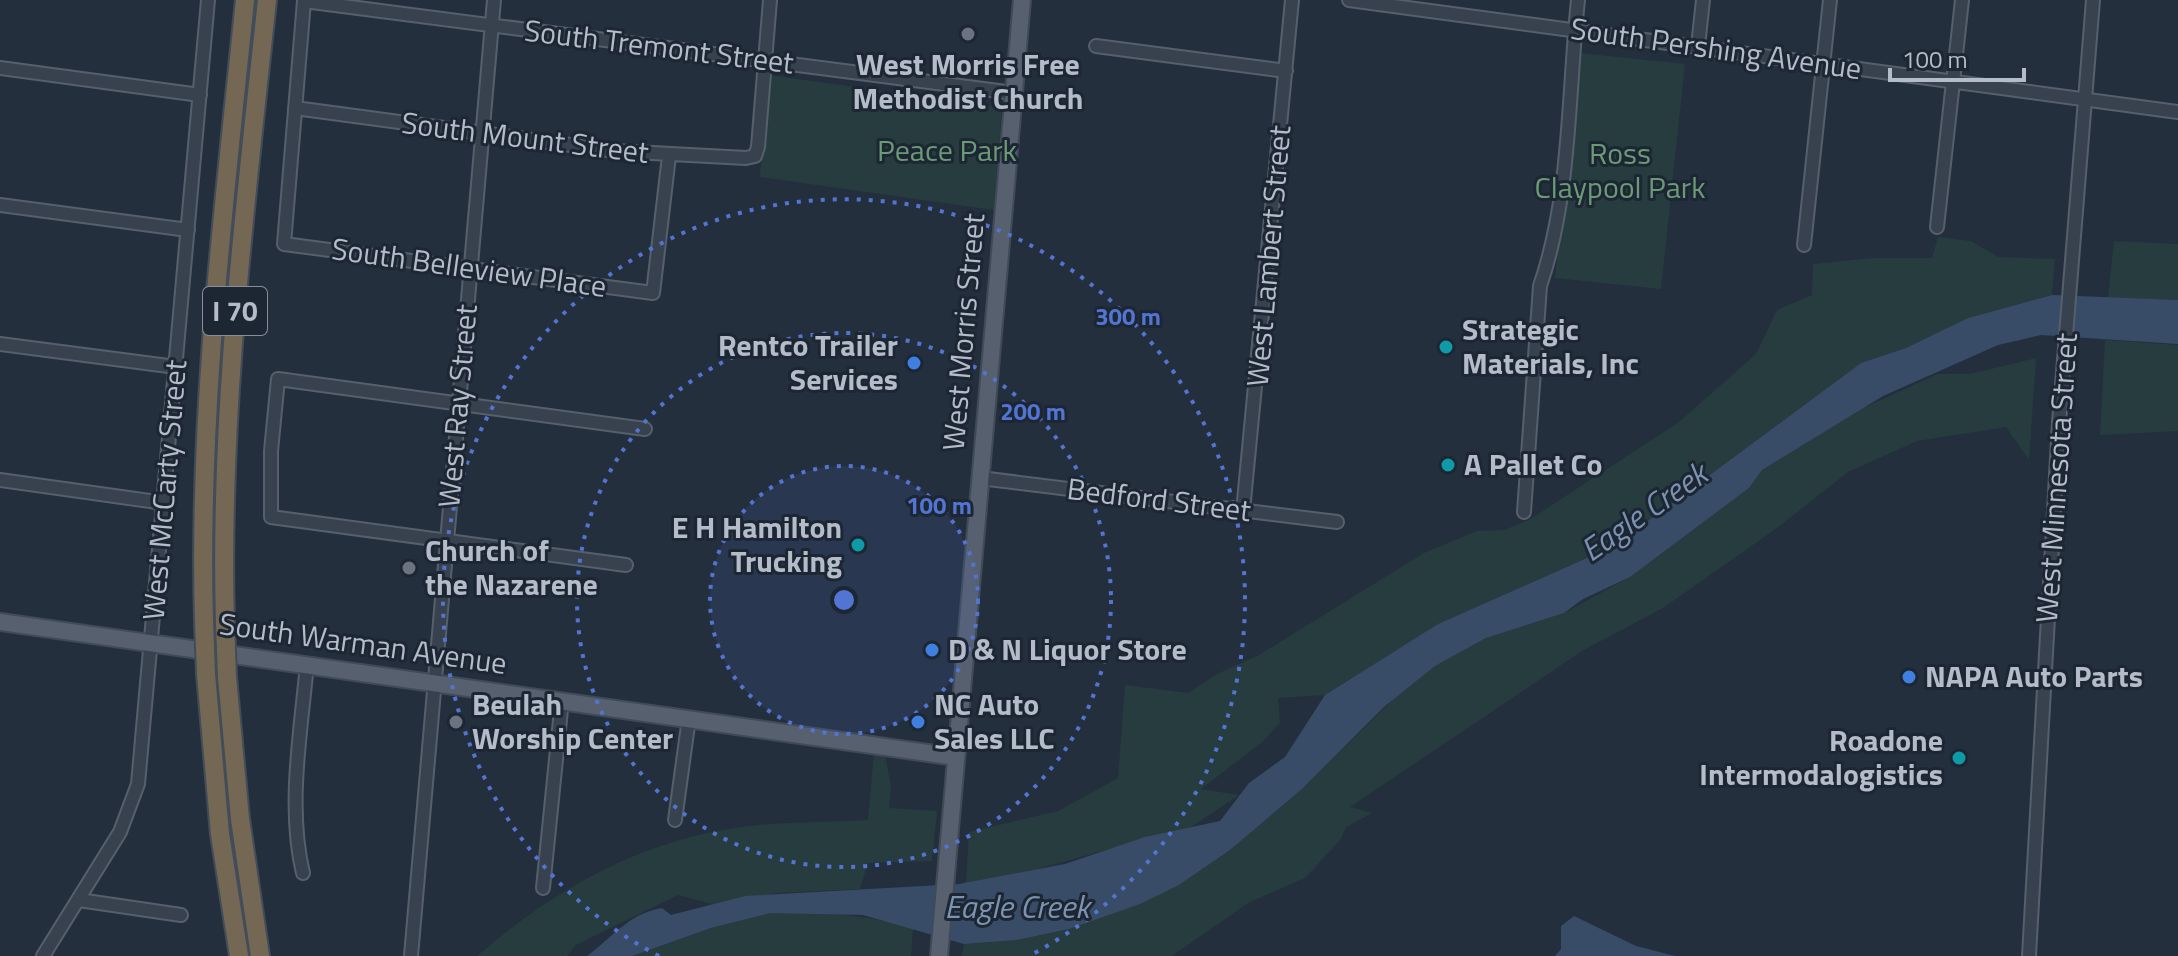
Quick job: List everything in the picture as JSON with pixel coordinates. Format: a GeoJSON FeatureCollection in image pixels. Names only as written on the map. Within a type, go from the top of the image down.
{"type":"FeatureCollection","features":[{"type":"Feature","properties":{"kind":"highway","name":"I 70"},"geometry":{"type":"LineString","coordinates":[[239,956],[220,834],[206,674],[203,474],[208,373],[245,0]]}},
{"type":"Feature","properties":{"kind":"highway","name":"I 70"},"geometry":{"type":"LineString","coordinates":[[260,956],[240,819],[227,677],[225,468],[230,378],[267,0]]}},
{"type":"Feature","properties":{"kind":"main road","name":"West Morris Street"},"geometry":{"type":"LineString","coordinates":[[939,956],[1022,0]]}},
{"type":"Feature","properties":{"kind":"main road","name":"South Warman Avenue"},"geometry":{"type":"LineString","coordinates":[[0,622],[956,757]]}},
{"type":"Feature","properties":{"kind":"street","name":"West McCarty Street"},"geometry":{"type":"LineString","coordinates":[[43,956],[120,832],[136,792],[208,0]]}},
{"type":"Feature","properties":{"kind":"street","name":"West Ray Street"},"geometry":{"type":"LineString","coordinates":[[411,956],[494,0]]}},
{"type":"Feature","properties":{"kind":"street"},"geometry":{"type":"LineString","coordinates":[[766,61],[770,0]]}},
{"type":"Feature","properties":{"kind":"street","name":"West Lambert Street"},"geometry":{"type":"LineString","coordinates":[[1243,511],[1292,0]]}},
{"type":"Feature","properties":{"kind":"street","name":"South Pershing Avenue"},"geometry":{"type":"LineString","coordinates":[[1349,0],[2178,112]]}},
{"type":"Feature","properties":{"kind":"street"},"geometry":{"type":"LineString","coordinates":[[1524,512],[1540,286],[1549,261],[1562,179],[1578,0]]}},
{"type":"Feature","properties":{"kind":"street"},"geometry":{"type":"LineString","coordinates":[[1698,46],[1703,0]]}},
{"type":"Feature","properties":{"kind":"street"},"geometry":{"type":"LineString","coordinates":[[1804,245],[1830,0]]}},
{"type":"Feature","properties":{"kind":"street"},"geometry":{"type":"LineString","coordinates":[[1937,227],[1962,0]]}},
{"type":"Feature","properties":{"kind":"street","name":"West Minnesota Street"},"geometry":{"type":"LineString","coordinates":[[2029,956],[2061,394],[2093,0]]}},
{"type":"Feature","properties":{"kind":"street"},"geometry":{"type":"LineString","coordinates":[[295,108],[304,1]]}},
{"type":"Feature","properties":{"kind":"street","name":"South Tremont Street"},"geometry":{"type":"LineString","coordinates":[[304,1],[1014,93]]}},
{"type":"Feature","properties":{"kind":"street"},"geometry":{"type":"LineString","coordinates":[[1096,46],[1286,71]]}},
{"type":"Feature","properties":{"kind":"street","name":"South Mount Street"},"geometry":{"type":"LineString","coordinates":[[295,108],[669,156],[755,156],[766,61]]}},
{"type":"Feature","properties":{"kind":"street"},"geometry":{"type":"LineString","coordinates":[[0,68],[200,95]]}},
{"type":"Feature","properties":{"kind":"street","name":"South Belleview Place"},"geometry":{"type":"LineString","coordinates":[[295,108],[284,244],[653,293],[669,156]]}},
{"type":"Feature","properties":{"kind":"street"},"geometry":{"type":"LineString","coordinates":[[0,205],[188,230]]}},
{"type":"Feature","properties":{"kind":"street"},"geometry":{"type":"LineString","coordinates":[[0,344],[176,367]]}},
{"type":"Feature","properties":{"kind":"street"},"geometry":{"type":"LineString","coordinates":[[626,565],[271,517],[271,451],[278,379],[645,429]]}},
{"type":"Feature","properties":{"kind":"street","name":"Bedford Street"},"geometry":{"type":"LineString","coordinates":[[980,478],[1337,522]]}},
{"type":"Feature","properties":{"kind":"street"},"geometry":{"type":"LineString","coordinates":[[0,480],[164,503]]}},
{"type":"Feature","properties":{"kind":"street"},"geometry":{"type":"LineString","coordinates":[[303,873],[298,853],[297,769],[307,664]]}},
{"type":"Feature","properties":{"kind":"street"},"geometry":{"type":"LineString","coordinates":[[543,888],[562,700]]}},
{"type":"Feature","properties":{"kind":"street"},"geometry":{"type":"LineString","coordinates":[[675,820],[689,718]]}},
{"type":"Feature","properties":{"kind":"street"},"geometry":{"type":"LineString","coordinates":[[79,900],[181,915]]}},
{"type":"Feature","properties":{"kind":"green space","name":"Ross Claypool Park"},"geometry":{"type":"Polygon","coordinates":[[[1579,53],[1685,64],[1661,289],[1555,278],[1579,53]]]}},
{"type":"Feature","properties":{"kind":"green space","name":"Peace Park"},"geometry":{"type":"Polygon","coordinates":[[[768,75],[1002,107],[994,210],[760,177],[768,75]]]}},
{"type":"Feature","properties":{"kind":"green space"},"geometry":{"type":"Polygon","coordinates":[[[1938,237],[1971,241],[1998,257],[2055,259],[2052,295],[1968,318],[1906,348],[1861,363],[1614,546],[1438,624],[1325,695],[1278,698],[1280,723],[1261,743],[1201,789],[1239,795],[1191,827],[1033,870],[966,883],[969,832],[1058,811],[1118,778],[1125,685],[1188,693],[1217,674],[1259,655],[1424,553],[1477,531],[1504,530],[1529,520],[1679,422],[1756,354],[1777,310],[1812,295],[1813,264],[1872,258],[1932,258],[1938,237]]]}},
{"type":"Feature","properties":{"kind":"green space"},"geometry":{"type":"Polygon","coordinates":[[[2114,241],[2178,244],[2178,300],[2108,298],[2114,241]]]}},
{"type":"Feature","properties":{"kind":"green space"},"geometry":{"type":"Polygon","coordinates":[[[2105,340],[2178,345],[2178,431],[2100,435],[2105,340]]]}},
{"type":"Feature","properties":{"kind":"green space"},"geometry":{"type":"Polygon","coordinates":[[[2036,358],[2029,460],[2006,427],[1917,441],[1848,472],[1777,528],[1663,608],[1582,651],[1350,807],[1372,813],[1346,827],[1341,839],[1305,878],[1248,903],[1172,956],[962,956],[964,944],[1017,940],[1069,929],[1179,885],[1230,850],[1302,789],[1397,696],[1435,666],[1486,638],[1564,613],[1630,577],[1749,488],[1762,470],[1863,408],[1938,374],[1970,374],[2036,358]]]}},
{"type":"Feature","properties":{"kind":"green space"},"geometry":{"type":"Polygon","coordinates":[[[874,752],[885,753],[891,788],[889,808],[937,811],[932,861],[868,863],[860,889],[777,893],[712,904],[678,895],[576,945],[567,956],[477,956],[510,929],[578,884],[650,850],[728,829],[868,820],[874,752]]]}},
{"type":"Feature","properties":{"kind":"green space"},"geometry":{"type":"Polygon","coordinates":[[[771,913],[860,917],[913,929],[911,956],[632,956],[711,928],[771,913]]]}},
{"type":"Feature","properties":{"kind":"water","name":"Eagle Creek"},"geometry":{"type":"Polygon","coordinates":[[[2052,295],[2178,300],[2178,344],[2041,335],[1998,345],[1883,396],[1762,470],[1749,488],[1630,577],[1583,599],[1564,613],[1486,638],[1435,666],[1384,707],[1302,789],[1230,850],[1179,885],[1140,904],[1069,929],[1017,940],[964,944],[863,915],[771,913],[711,928],[632,956],[587,956],[630,921],[662,908],[671,915],[745,896],[959,884],[1065,864],[1145,837],[1220,821],[1249,783],[1285,757],[1325,695],[1438,624],[1614,546],[1861,363],[1906,348],[1968,318],[2052,295]]]}},
{"type":"Feature","properties":{"kind":"water"},"geometry":{"type":"Polygon","coordinates":[[[1574,916],[1636,946],[1675,956],[1555,956],[1561,949],[1561,926],[1574,916]]]}},
{"type":"Feature","properties":{"kind":"place","name":"West Morris Free Methodist Church"},"geometry":{"type":"Point","coordinates":[968,34]}},
{"type":"Feature","properties":{"kind":"place","name":"Strategic Materials, Inc"},"geometry":{"type":"Point","coordinates":[1446,347]}},
{"type":"Feature","properties":{"kind":"place","name":"Rentco Trailer Services"},"geometry":{"type":"Point","coordinates":[914,363]}},
{"type":"Feature","properties":{"kind":"place","name":"A Pallet Co"},"geometry":{"type":"Point","coordinates":[1448,465]}},
{"type":"Feature","properties":{"kind":"place","name":"E H Hamilton Trucking"},"geometry":{"type":"Point","coordinates":[858,545]}},
{"type":"Feature","properties":{"kind":"place","name":"Church of the Nazarene"},"geometry":{"type":"Point","coordinates":[409,568]}},
{"type":"Feature","properties":{"kind":"place","name":"D & N Liquor Store"},"geometry":{"type":"Point","coordinates":[932,650]}},
{"type":"Feature","properties":{"kind":"place","name":"NAPA Auto Parts"},"geometry":{"type":"Point","coordinates":[1909,677]}},
{"type":"Feature","properties":{"kind":"place","name":"Beulah Worship Center"},"geometry":{"type":"Point","coordinates":[456,722]}},
{"type":"Feature","properties":{"kind":"place","name":"NC Auto Sales LLC"},"geometry":{"type":"Point","coordinates":[918,722]}},
{"type":"Feature","properties":{"kind":"place","name":"Roadone Intermodalogistics"},"geometry":{"type":"Point","coordinates":[1959,758]}}]}
